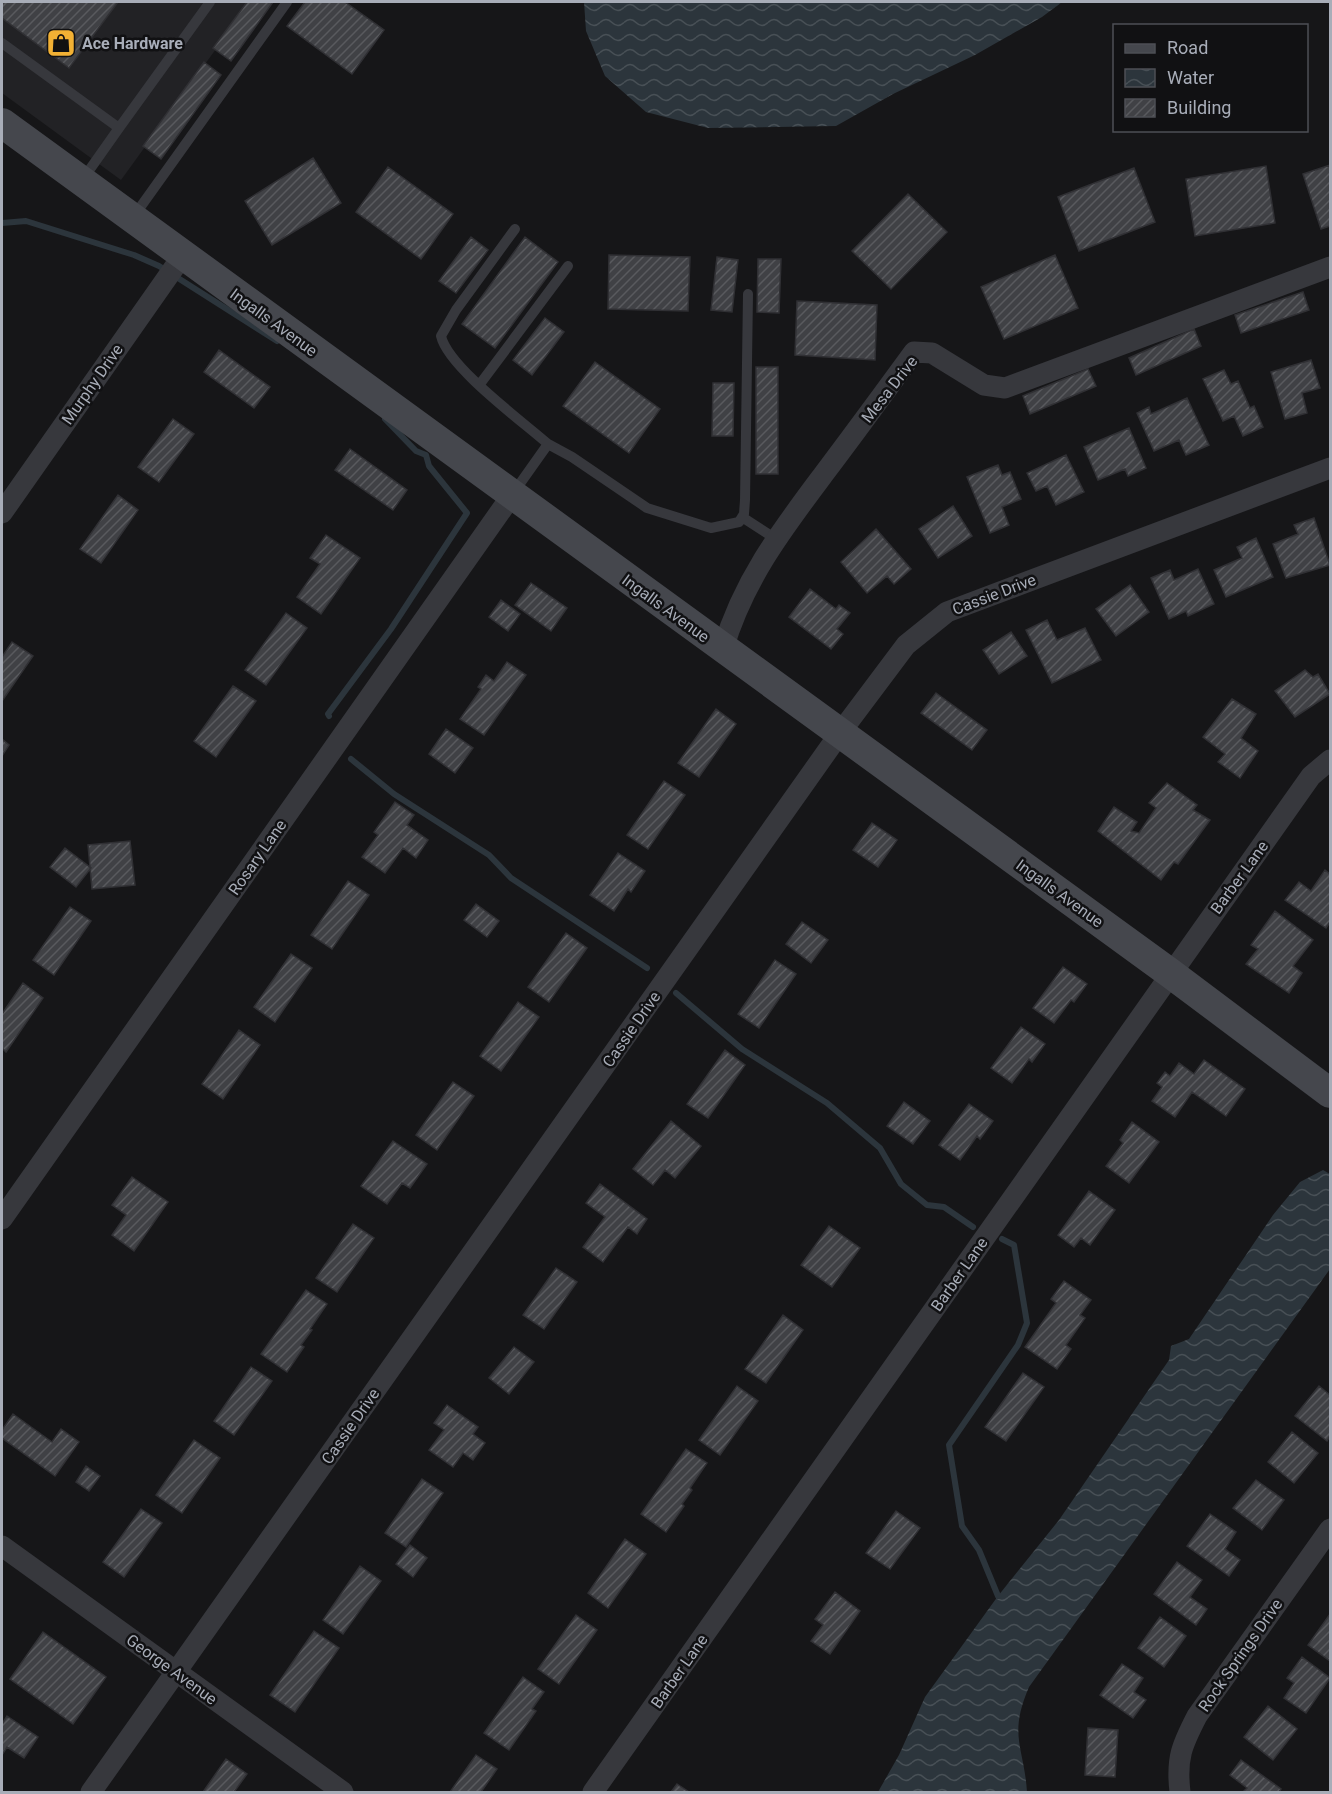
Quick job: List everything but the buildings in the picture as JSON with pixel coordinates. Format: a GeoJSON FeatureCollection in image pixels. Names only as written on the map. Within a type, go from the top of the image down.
{"type":"FeatureCollection","features":[{"type":"Feature","properties":{"kind":"street","name":"Ingalls Avenue"},"geometry":{"type":"LineString","coordinates":[[2,123],[1170,973],[1330,1093]]}},
{"type":"Feature","properties":{"kind":"street","name":"Murphy Drive"},"geometry":{"type":"LineString","coordinates":[[2,513],[183,255]]}},
{"type":"Feature","properties":{"kind":"street","name":"Mesa Drive"},"geometry":{"type":"LineString","coordinates":[[723,649],[734,614],[750,580],[776,539],[914,352],[932,353],[984,385],[1005,388],[1330,267]]}},
{"type":"Feature","properties":{"kind":"street","name":"Cassie Drive"},"geometry":{"type":"LineString","coordinates":[[91,1792],[840,733],[906,645],[947,612],[1330,468]]}},
{"type":"Feature","properties":{"kind":"street","name":"Rosary Lane"},"geometry":{"type":"LineString","coordinates":[[2,1219],[512,495]]}},
{"type":"Feature","properties":{"kind":"street","name":"Barber Lane"},"geometry":{"type":"LineString","coordinates":[[593,1792],[1170,973],[1311,776],[1330,760]]}},
{"type":"Feature","properties":{"kind":"street","name":"Rock Springs Drive"},"geometry":{"type":"LineString","coordinates":[[1180,1792],[1178,1772],[1180,1749],[1197,1716],[1330,1529]]}},
{"type":"Feature","properties":{"kind":"street","name":"George Avenue"},"geometry":{"type":"LineString","coordinates":[[2,1546],[343,1792]]}},
{"type":"Feature","properties":{"kind":"lane"},"geometry":{"type":"LineString","coordinates":[[81,182],[210,2]]}},
{"type":"Feature","properties":{"kind":"lane"},"geometry":{"type":"LineString","coordinates":[[132,219],[287,2]]}},
{"type":"Feature","properties":{"kind":"lane"},"geometry":{"type":"LineString","coordinates":[[2,43],[119,128]]}},
{"type":"Feature","properties":{"kind":"lane"},"geometry":{"type":"LineString","coordinates":[[515,229],[456,310],[441,336],[443,348],[548,444],[572,457],[647,508],[711,528],[739,522],[745,500],[748,294]]}},
{"type":"Feature","properties":{"kind":"lane"},"geometry":{"type":"LineString","coordinates":[[480,384],[568,266]]}},
{"type":"Feature","properties":{"kind":"lane"},"geometry":{"type":"LineString","coordinates":[[512,495],[548,444]]}},
{"type":"Feature","properties":{"kind":"lane"},"geometry":{"type":"LineString","coordinates":[[742,517],[776,539]]}},
{"type":"Feature","properties":{"kind":"shaded area"},"geometry":{"type":"Polygon","coordinates":[[[2,2],[250,2],[121,180],[2,93],[2,2]]]}},
{"type":"Feature","properties":{"kind":"water"},"geometry":{"type":"Polygon","coordinates":[[[584,2],[1062,2],[1042,17],[975,55],[893,94],[836,126],[708,128],[646,112],[605,76],[586,31],[584,2]]]}},
{"type":"Feature","properties":{"kind":"water"},"geometry":{"type":"Polygon","coordinates":[[[1323,1170],[1330,1174],[1330,1269],[1029,1687],[1019,1718],[1018,1730],[1027,1792],[878,1792],[899,1755],[925,1697],[998,1596],[1059,1520],[1169,1360],[1171,1346],[1189,1339],[1273,1215],[1300,1182],[1323,1170]]]}},
{"type":"Feature","properties":{"kind":"waterway"},"geometry":{"type":"LineString","coordinates":[[2,223],[26,221],[134,255],[159,266],[277,341]]}},
{"type":"Feature","properties":{"kind":"waterway"},"geometry":{"type":"LineString","coordinates":[[329,716],[328,714],[391,629],[467,513],[429,466],[426,455],[416,451],[385,419]]}},
{"type":"Feature","properties":{"kind":"waterway"},"geometry":{"type":"LineString","coordinates":[[351,759],[394,794],[489,855],[511,878],[647,968]]}},
{"type":"Feature","properties":{"kind":"waterway"},"geometry":{"type":"LineString","coordinates":[[676,993],[742,1049],[827,1103],[880,1148],[901,1184],[927,1205],[944,1207],[973,1227]]}},
{"type":"Feature","properties":{"kind":"waterway"},"geometry":{"type":"LineString","coordinates":[[998,1596],[979,1550],[962,1526],[949,1445],[1018,1345],[1027,1323],[1014,1245],[1002,1239]]}},
{"type":"Feature","properties":{"kind":"place","name":"Ace Hardware"},"geometry":{"type":"Point","coordinates":[61,43]}}]}
